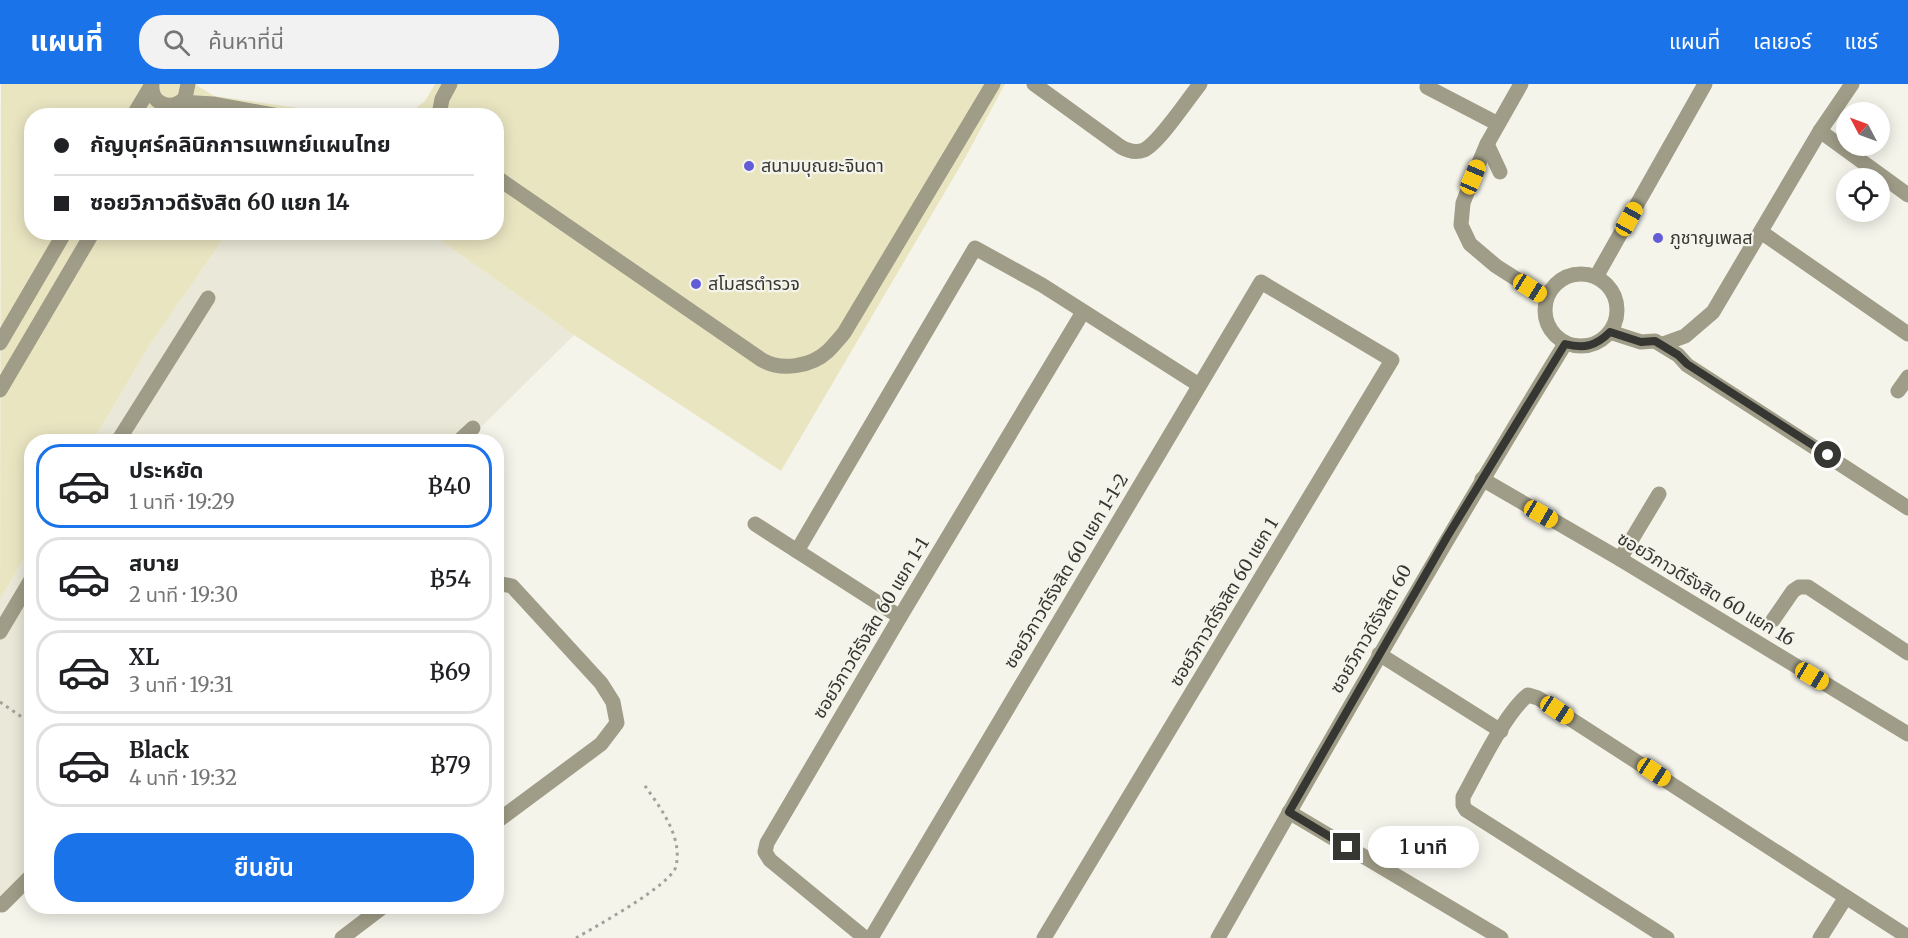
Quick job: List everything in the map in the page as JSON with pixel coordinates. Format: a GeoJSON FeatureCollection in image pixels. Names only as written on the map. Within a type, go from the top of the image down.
{"type":"FeatureCollection","features":[{"type":"Feature","properties":{"kind":"street"},"geometry":{"type":"LineString","coordinates":[[188,84],[213,104]]}},
{"type":"Feature","properties":{"kind":"street"},"geometry":{"type":"LineString","coordinates":[[172,108],[187,92],[188,84]]}},
{"type":"Feature","properties":{"kind":"street"},"geometry":{"type":"LineString","coordinates":[[438,108],[450,84]]}},
{"type":"Feature","properties":{"kind":"street"},"geometry":{"type":"LineString","coordinates":[[504,183],[762,360],[773,366],[787,367],[812,361],[827,352],[844,333],[993,84]]}},
{"type":"Feature","properties":{"kind":"street"},"geometry":{"type":"LineString","coordinates":[[1034,84],[1121,147],[1132,152],[1144,150],[1156,140],[1200,84]]}},
{"type":"Feature","properties":{"kind":"street"},"geometry":{"type":"LineString","coordinates":[[1521,84],[1487,144],[1462,203],[1461,225],[1470,243],[1496,266],[1546,298]]}},
{"type":"Feature","properties":{"kind":"street"},"geometry":{"type":"LineString","coordinates":[[1596,277],[1705,84]]}},
{"type":"Feature","properties":{"kind":"street"},"geometry":{"type":"LineString","coordinates":[[1663,344],[1685,336],[1713,312],[1820,132],[1852,84]]}},
{"type":"Feature","properties":{"kind":"street"},"geometry":{"type":"LineString","coordinates":[[151,85],[158,102],[172,108],[213,104],[235,108]]}},
{"type":"Feature","properties":{"kind":"street"},"geometry":{"type":"LineString","coordinates":[[138,108],[151,85]]}},
{"type":"Feature","properties":{"kind":"street"},"geometry":{"type":"LineString","coordinates":[[1427,87],[1498,124]]}},
{"type":"Feature","properties":{"kind":"street"},"geometry":{"type":"LineString","coordinates":[[1820,132],[1908,195]]}},
{"type":"Feature","properties":{"kind":"street"},"geometry":{"type":"LineString","coordinates":[[1487,144],[1500,172]]}},
{"type":"Feature","properties":{"kind":"street"},"geometry":{"type":"LineString","coordinates":[[1761,232],[1908,334]]}},
{"type":"Feature","properties":{"kind":"street"},"geometry":{"type":"LineString","coordinates":[[0,343],[60,240]]}},
{"type":"Feature","properties":{"kind":"street"},"geometry":{"type":"LineString","coordinates":[[0,390],[88,240]]}},
{"type":"Feature","properties":{"kind":"street"},"geometry":{"type":"LineString","coordinates":[[797,551],[975,248],[1042,285],[1199,385]]}},
{"type":"Feature","properties":{"kind":"street"},"geometry":{"type":"LineString","coordinates":[[1578,274],[1596,277],[1605,282],[1617,301],[1616,323],[1601,341],[1590,346],[1577,347],[1565,344],[1550,329],[1544,309],[1546,298],[1561,279],[1578,274]]}},
{"type":"Feature","properties":{"kind":"street","name":"ซอยวิภาวดีรังสิต 60 แยก 1-1-2"},"geometry":{"type":"LineString","coordinates":[[871,938],[1261,282],[1318,316]]}},
{"type":"Feature","properties":{"kind":"street"},"geometry":{"type":"LineString","coordinates":[[122,434],[208,298]]}},
{"type":"Feature","properties":{"kind":"street","name":"ซอยวิภาวดีรังสิต 60 แยก 1-1"},"geometry":{"type":"LineString","coordinates":[[865,938],[770,860],[765,852],[767,843],[1083,312]]}},
{"type":"Feature","properties":{"kind":"street","name":"ซอยวิภาวดีรังสิต 60 แยก 1"},"geometry":{"type":"LineString","coordinates":[[1044,938],[1392,360],[1318,316]]}},
{"type":"Feature","properties":{"kind":"street"},"geometry":{"type":"LineString","coordinates":[[1610,332],[1641,342],[1655,341],[1663,344],[1687,364],[1908,508]]}},
{"type":"Feature","properties":{"kind":"street","name":"ซอยวิภาวดีรังสิต 60"},"geometry":{"type":"LineString","coordinates":[[1218,938],[1379,654],[1565,344]]}},
{"type":"Feature","properties":{"kind":"street"},"geometry":{"type":"LineString","coordinates":[[1898,392],[1908,377]]}},
{"type":"Feature","properties":{"kind":"street"},"geometry":{"type":"LineString","coordinates":[[467,434],[473,428]]}},
{"type":"Feature","properties":{"kind":"street","name":"ซอยวิภาวดีรังสิต 60 แยก 16"},"geometry":{"type":"LineString","coordinates":[[1482,479],[1620,559],[1908,734]]}},
{"type":"Feature","properties":{"kind":"street"},"geometry":{"type":"LineString","coordinates":[[1620,559],[1659,494]]}},
{"type":"Feature","properties":{"kind":"street"},"geometry":{"type":"LineString","coordinates":[[755,524],[900,617]]}},
{"type":"Feature","properties":{"kind":"street"},"geometry":{"type":"LineString","coordinates":[[504,584],[512,586],[601,683],[614,702],[617,723],[601,744],[504,816]]}},
{"type":"Feature","properties":{"kind":"street"},"geometry":{"type":"LineString","coordinates":[[1773,620],[1793,591],[1800,586],[1808,587],[1908,653]]}},
{"type":"Feature","properties":{"kind":"street"},"geometry":{"type":"LineString","coordinates":[[0,632],[24,592]]}},
{"type":"Feature","properties":{"kind":"street"},"geometry":{"type":"LineString","coordinates":[[1379,654],[1501,731]]}},
{"type":"Feature","properties":{"kind":"street"},"geometry":{"type":"LineString","coordinates":[[1667,938],[1466,810],[1463,805],[1463,797],[1501,731],[1520,701],[1528,695],[1538,698],[1908,937]]}},
{"type":"Feature","properties":{"kind":"street"},"geometry":{"type":"LineString","coordinates":[[1289,812],[1501,938]]}},
{"type":"Feature","properties":{"kind":"street"},"geometry":{"type":"LineString","coordinates":[[2,905],[24,882]]}},
{"type":"Feature","properties":{"kind":"street"},"geometry":{"type":"LineString","coordinates":[[1820,938],[1846,897]]}},
{"type":"Feature","properties":{"kind":"street"},"geometry":{"type":"LineString","coordinates":[[342,938],[374,914]]}},
{"type":"Feature","properties":{"kind":"path"},"geometry":{"type":"LineString","coordinates":[[0,702],[24,718]]}},
{"type":"Feature","properties":{"kind":"path"},"geometry":{"type":"LineString","coordinates":[[576,938],[665,883],[676,868],[676,845],[665,814],[643,783]]}},
{"type":"Feature","properties":{"kind":"shaded area"},"geometry":{"type":"Polygon","coordinates":[[[1,84],[195,84],[214,96],[299,108],[24,108],[24,240],[222,240],[149,346],[97,434],[24,434],[24,558],[0,599],[1,84]]]}},
{"type":"Feature","properties":{"kind":"shaded area","name":"สโมสรตำรวจ"},"geometry":{"type":"Polygon","coordinates":[[[435,84],[1005,84],[965,158],[781,471],[574,335],[440,240],[504,240],[504,108],[416,108],[425,101],[435,84]]]}},
{"type":"Feature","properties":{"kind":"shaded area"},"geometry":{"type":"Polygon","coordinates":[[[222,240],[440,240],[574,335],[474,434],[97,434],[149,346],[222,240]]]}},
{"type":"Feature","properties":{"kind":"shaded area"},"geometry":{"type":"Polygon","coordinates":[[[24,558],[24,883],[0,908],[0,599],[24,558]]]}},
{"type":"Feature","properties":{"kind":"place","name":"สนามบุณยะจินดา"},"geometry":{"type":"Point","coordinates":[749,166]}},
{"type":"Feature","properties":{"kind":"place","name":"ภูชาญเพลส"},"geometry":{"type":"Point","coordinates":[1658,238]}},
{"type":"Feature","properties":{"kind":"place","name":"สโมสรตำรวจ"},"geometry":{"type":"Point","coordinates":[696,284]}},
{"type":"Feature","properties":{"kind":"route"},"geometry":{"type":"LineString","coordinates":[[1347,847],[1289,812],[1447,537],[1565,344],[1577,347],[1590,346],[1601,341],[1610,332],[1641,342],[1655,341],[1663,344],[1687,364],[1828,455]]}}]}
